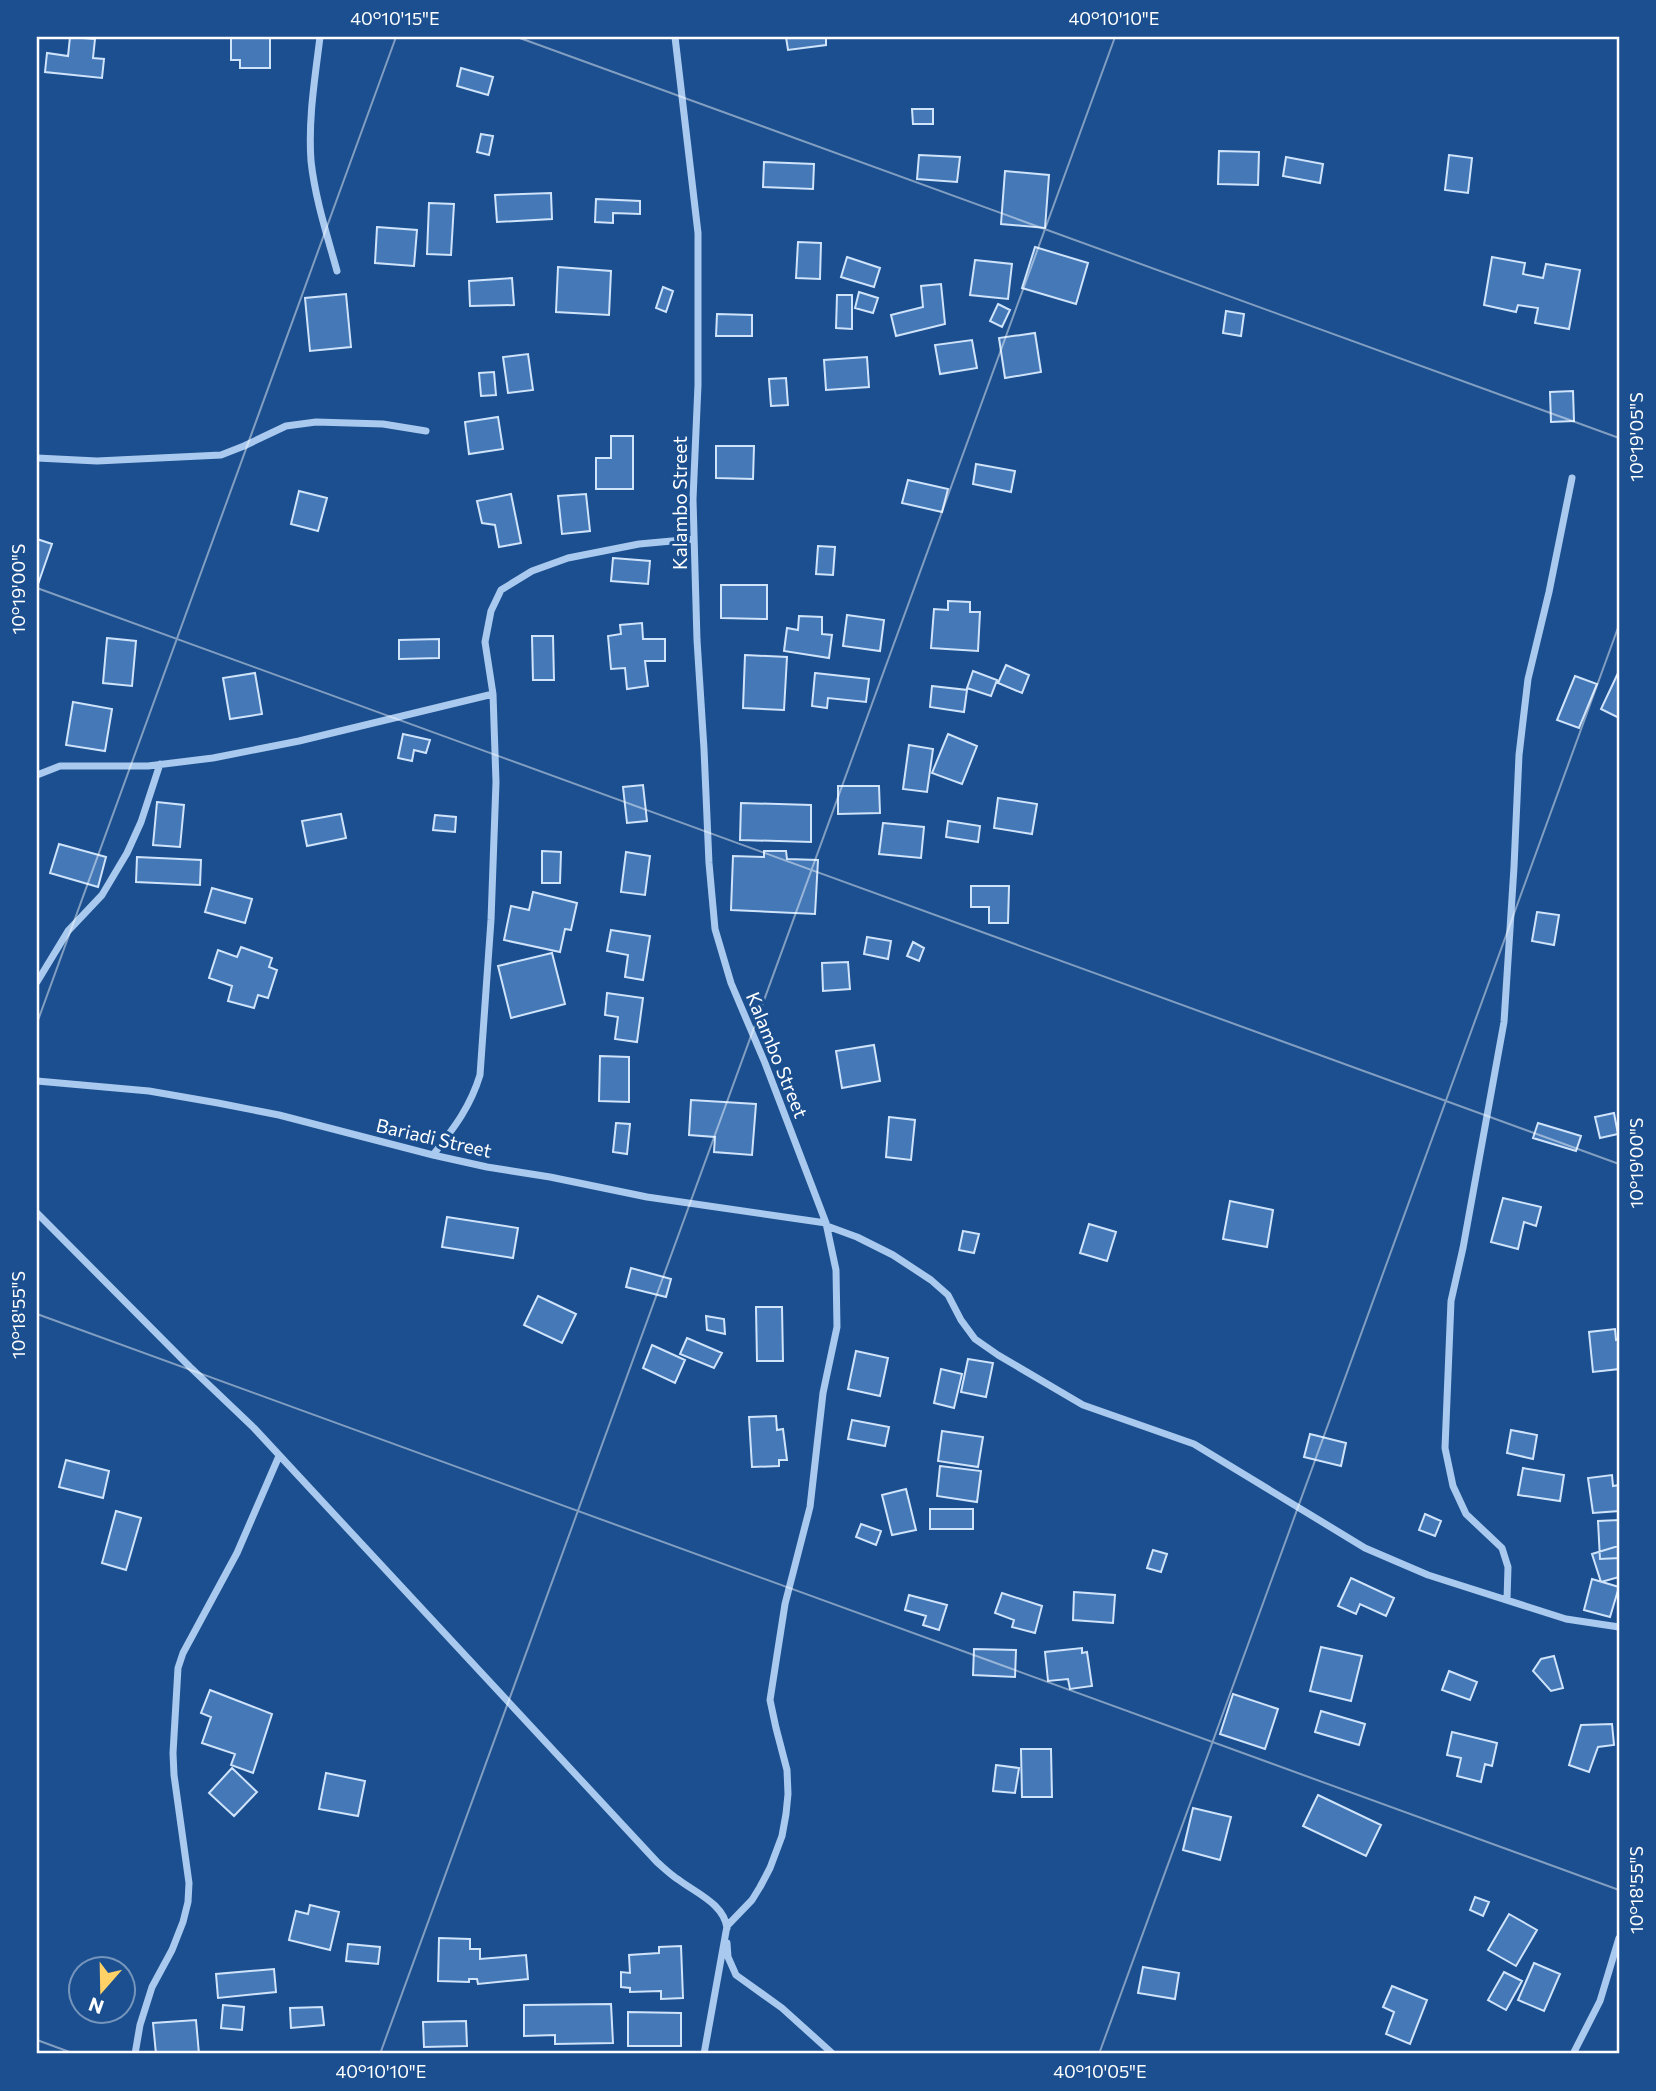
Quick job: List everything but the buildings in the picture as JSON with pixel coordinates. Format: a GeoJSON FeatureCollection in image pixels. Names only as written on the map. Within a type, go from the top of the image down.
{"type":"FeatureCollection","features":[{"type":"Feature","properties":{"kind":"street"},"geometry":{"type":"LineString","coordinates":[[320,37],[310,128],[311,162],[322,220],[337,271]]}},
{"type":"Feature","properties":{"kind":"street","name":"Kalambo Street"},"geometry":{"type":"LineString","coordinates":[[676,37],[698,233],[698,385],[693,499],[697,640],[715,929],[731,984],[765,1063],[827,1224],[836,1270],[837,1327],[823,1393],[810,1507],[785,1604],[770,1700],[787,1770],[789,1794],[786,1814],[782,1836],[760,1887],[752,1900],[727,1926]]}},
{"type":"Feature","properties":{"kind":"street"},"geometry":{"type":"LineString","coordinates":[[37,458],[97,461],[221,455],[286,426],[316,422],[383,424],[426,430]]}},
{"type":"Feature","properties":{"kind":"street"},"geometry":{"type":"LineString","coordinates":[[1507,1600],[1508,1567],[1502,1548],[1466,1514],[1453,1486],[1445,1448],[1451,1301],[1504,1021],[1518,755],[1528,679],[1549,593],[1572,478]]}},
{"type":"Feature","properties":{"kind":"street"},"geometry":{"type":"LineString","coordinates":[[433,1156],[456,1126],[473,1097],[480,1075],[491,920],[496,782],[493,694],[485,642],[491,611],[501,590],[532,571],[568,558],[639,544],[694,539]]}},
{"type":"Feature","properties":{"kind":"street"},"geometry":{"type":"LineString","coordinates":[[37,775],[60,766],[148,766],[213,758],[299,741],[493,694]]}},
{"type":"Feature","properties":{"kind":"street"},"geometry":{"type":"LineString","coordinates":[[37,982],[68,931],[102,895],[127,853],[141,822],[160,764]]}},
{"type":"Feature","properties":{"kind":"street","name":"Bariadi Street"},"geometry":{"type":"LineString","coordinates":[[37,1081],[149,1091],[218,1103],[279,1115],[433,1156],[647,1197],[827,1224],[893,1255],[931,1280],[948,1295],[975,1339],[1062,1394],[1094,1410],[1194,1444],[1365,1548],[1428,1575],[1566,1619],[1619,1627]]}},
{"type":"Feature","properties":{"kind":"street"},"geometry":{"type":"LineString","coordinates":[[37,1213],[254,1428],[657,1862],[675,1878],[705,1896],[724,1916],[728,1956],[736,1975],[782,2008],[833,2054]]}},
{"type":"Feature","properties":{"kind":"street"},"geometry":{"type":"LineString","coordinates":[[135,2054],[140,2025],[152,1987],[172,1951],[188,1902],[189,1883],[173,1753],[178,1668],[183,1653],[237,1553],[279,1456]]}},
{"type":"Feature","properties":{"kind":"street"},"geometry":{"type":"LineString","coordinates":[[704,2054],[727,1926]]}},
{"type":"Feature","properties":{"kind":"street"},"geometry":{"type":"LineString","coordinates":[[1573,2054],[1600,2001],[1619,1938]]}}]}
